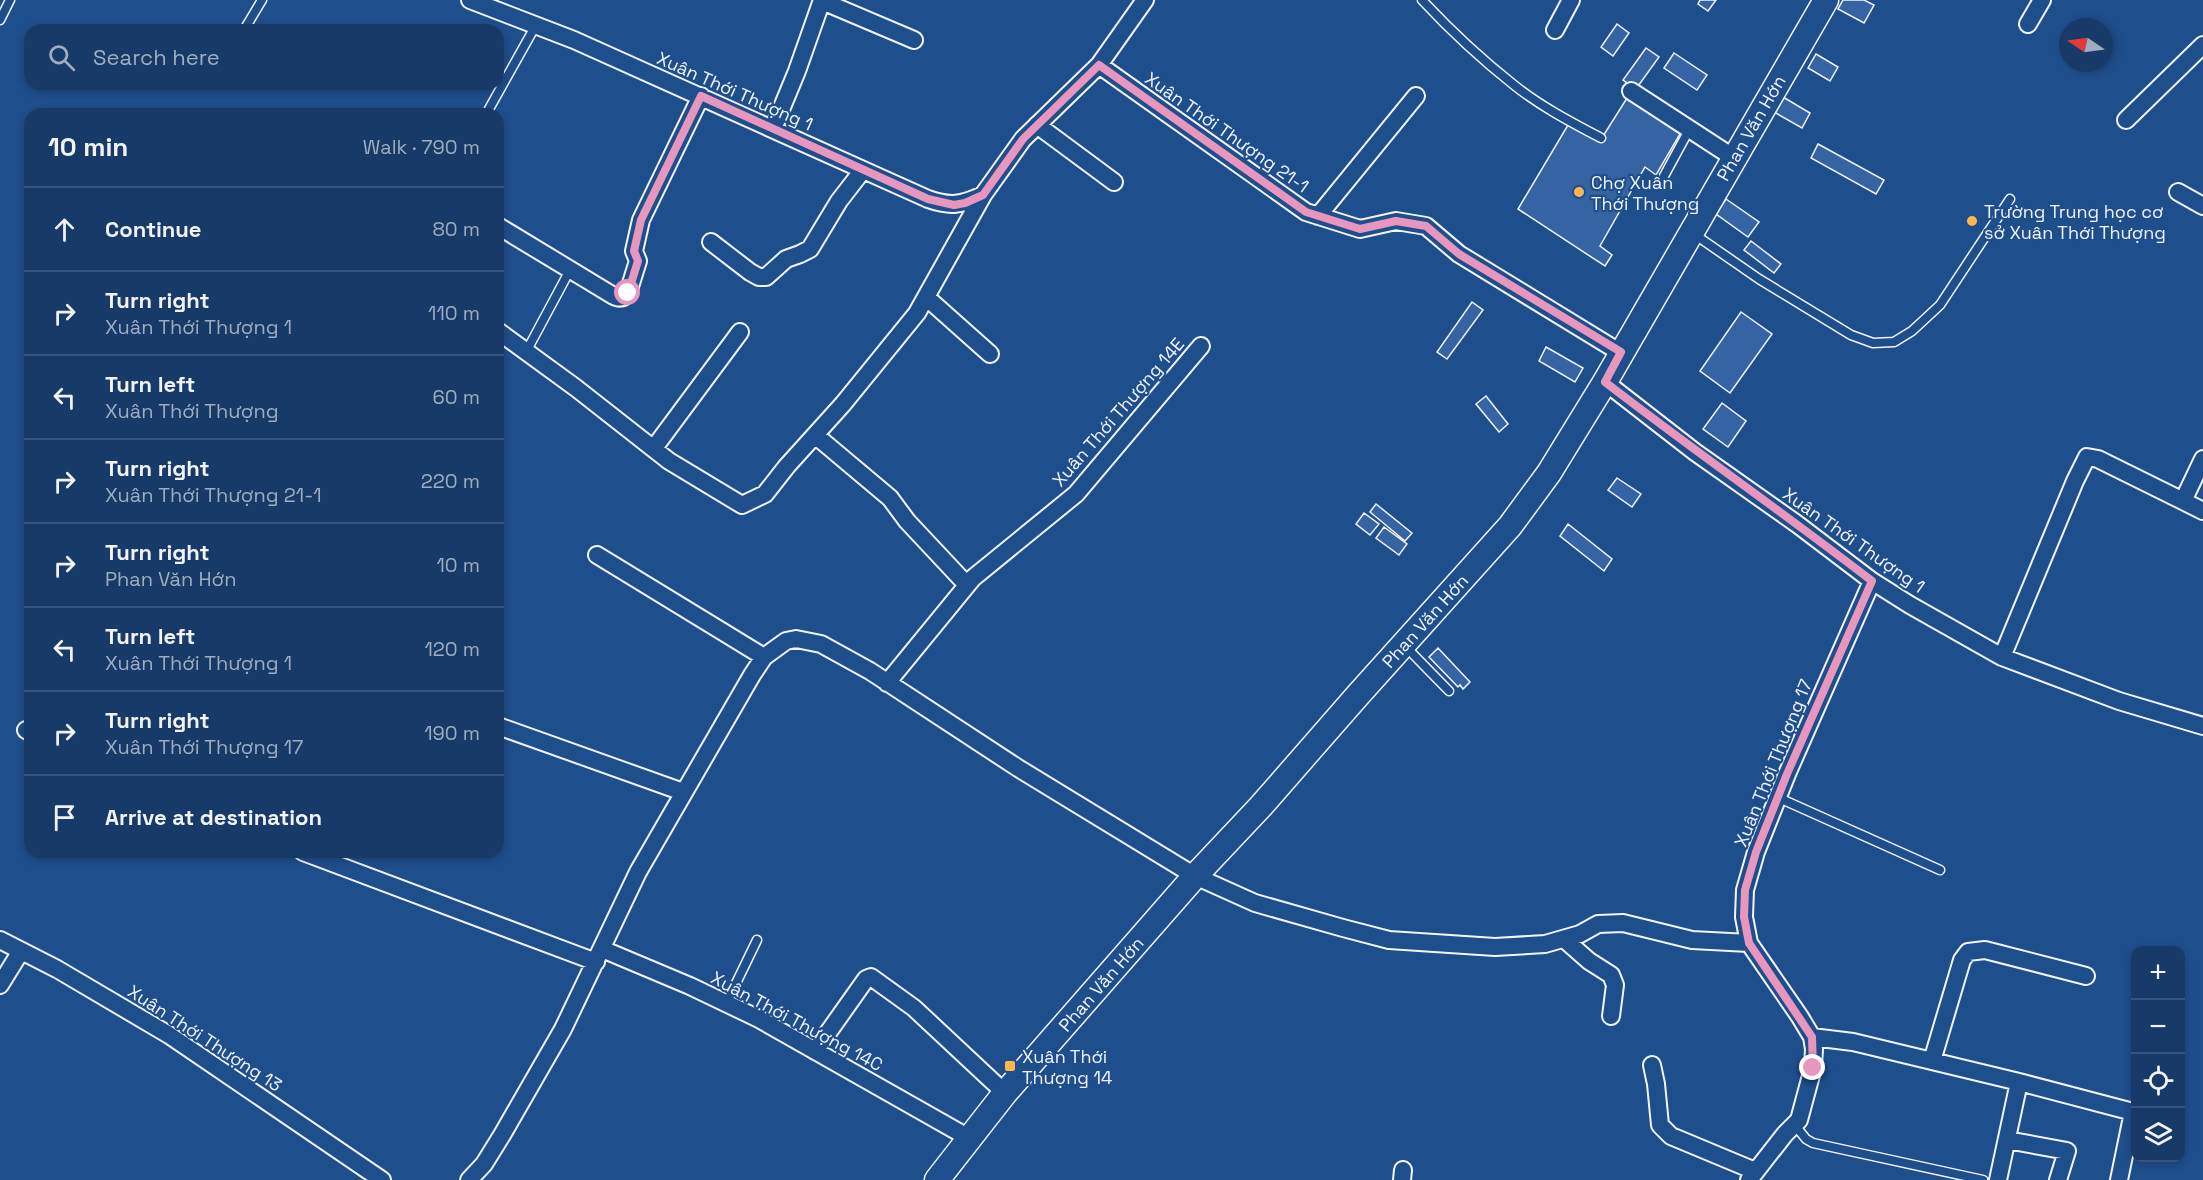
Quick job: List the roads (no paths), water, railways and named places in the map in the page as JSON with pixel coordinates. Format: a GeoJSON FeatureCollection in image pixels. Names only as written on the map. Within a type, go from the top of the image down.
{"type":"FeatureCollection","features":[{"type":"Feature","properties":{"kind":"main road","name":"Phan Văn Hớn"},"geometry":{"type":"LineString","coordinates":[[936,1180],[1005,1093],[1195,876],[1261,806],[1510,526],[1549,473],[1605,382],[1825,1]]}},
{"type":"Feature","properties":{"kind":"street","name":"Xuân Thới Thượng 1"},"geometry":{"type":"LineString","coordinates":[[470,0],[574,40],[863,171],[940,203],[965,203],[983,195]]}},
{"type":"Feature","properties":{"kind":"street"},"geometry":{"type":"LineString","coordinates":[[504,336],[669,460],[742,505],[765,494],[843,404],[909,322],[926,297],[983,195],[1023,139],[1099,65],[1145,0]]}},
{"type":"Feature","properties":{"kind":"street"},"geometry":{"type":"LineString","coordinates":[[1555,30],[1571,0]]}},
{"type":"Feature","properties":{"kind":"street"},"geometry":{"type":"LineString","coordinates":[[2028,24],[2042,0]]}},
{"type":"Feature","properties":{"kind":"street"},"geometry":{"type":"LineString","coordinates":[[773,129],[822,1],[914,39]]}},
{"type":"Feature","properties":{"kind":"street"},"geometry":{"type":"LineString","coordinates":[[2126,120],[2203,45]]}},
{"type":"Feature","properties":{"kind":"street","name":"Xuân Thới Thượng 21-1"},"geometry":{"type":"LineString","coordinates":[[1099,65],[1306,212],[1360,229],[1396,221],[1426,226],[1459,254],[1621,352]]}},
{"type":"Feature","properties":{"kind":"street"},"geometry":{"type":"LineString","coordinates":[[1632,91],[1734,158]]}},
{"type":"Feature","properties":{"kind":"street"},"geometry":{"type":"LineString","coordinates":[[504,230],[618,298],[625,297],[638,261],[634,251],[641,220],[701,96]]}},
{"type":"Feature","properties":{"kind":"street"},"geometry":{"type":"LineString","coordinates":[[1318,216],[1416,96]]}},
{"type":"Feature","properties":{"kind":"street"},"geometry":{"type":"LineString","coordinates":[[1037,125],[1114,182]]}},
{"type":"Feature","properties":{"kind":"street"},"geometry":{"type":"LineString","coordinates":[[711,242],[750,272],[759,277],[766,277],[786,259],[810,249],[839,201],[863,171]]}},
{"type":"Feature","properties":{"kind":"street"},"geometry":{"type":"LineString","coordinates":[[2178,192],[2203,206]]}},
{"type":"Feature","properties":{"kind":"street"},"geometry":{"type":"LineString","coordinates":[[926,297],[990,354]]}},
{"type":"Feature","properties":{"kind":"street"},"geometry":{"type":"LineString","coordinates":[[654,448],[740,332]]}},
{"type":"Feature","properties":{"kind":"street","name":"Xuân Thới Thượng 14E"},"geometry":{"type":"LineString","coordinates":[[887,682],[973,578],[1076,494],[1201,346]]}},
{"type":"Feature","properties":{"kind":"street","name":"Xuân Thới Thượng 1"},"geometry":{"type":"LineString","coordinates":[[1605,382],[1695,452],[1797,524],[1872,581],[1910,605],[2002,657],[2119,700],[2203,726]]}},
{"type":"Feature","properties":{"kind":"street"},"geometry":{"type":"LineString","coordinates":[[815,435],[890,498],[907,521],[967,585]]}},
{"type":"Feature","properties":{"kind":"street"},"geometry":{"type":"LineString","coordinates":[[2002,657],[2075,481],[2087,458],[2098,459],[2203,511]]}},
{"type":"Feature","properties":{"kind":"street"},"geometry":{"type":"LineString","coordinates":[[2183,501],[2203,459]]}},
{"type":"Feature","properties":{"kind":"street"},"geometry":{"type":"LineString","coordinates":[[597,555],[764,657]]}},
{"type":"Feature","properties":{"kind":"street","name":"Xuân Thới Thượng 17"},"geometry":{"type":"LineString","coordinates":[[1812,1037],[1749,943],[1744,917],[1745,890],[1756,852],[1808,724],[1872,581]]}},
{"type":"Feature","properties":{"kind":"street"},"geometry":{"type":"LineString","coordinates":[[469,1180],[484,1164],[502,1135],[576,1005],[638,872],[764,657],[786,641],[796,639],[821,644],[887,682],[1018,768],[1195,876],[1255,903],[1389,940],[1495,947],[1545,944],[1580,934],[1598,924],[1623,923],[1692,940],[1749,943]]}},
{"type":"Feature","properties":{"kind":"street"},"geometry":{"type":"LineString","coordinates":[[504,728],[683,792]]}},
{"type":"Feature","properties":{"kind":"street","name":"Xuân Thới Thượng 14C"},"geometry":{"type":"LineString","coordinates":[[320,858],[599,956],[726,1004],[759,1019],[969,1138]]}},
{"type":"Feature","properties":{"kind":"street"},"geometry":{"type":"LineString","coordinates":[[1564,939],[1588,961],[1611,975],[1615,985],[1611,1016]]}},
{"type":"Feature","properties":{"kind":"street","name":"Xuân Thới Thượng 13"},"geometry":{"type":"LineString","coordinates":[[0,940],[57,969],[169,1035],[382,1180]]}},
{"type":"Feature","properties":{"kind":"street"},"geometry":{"type":"LineString","coordinates":[[1932,1061],[1962,960],[1968,952],[1985,950],[2086,976]]}},
{"type":"Feature","properties":{"kind":"street"},"geometry":{"type":"LineString","coordinates":[[0,985],[21,951]]}},
{"type":"Feature","properties":{"kind":"street"},"geometry":{"type":"LineString","coordinates":[[815,1051],[866,979],[871,977],[914,1008],[1005,1093]]}},
{"type":"Feature","properties":{"kind":"street"},"geometry":{"type":"LineString","coordinates":[[1652,1065],[1660,1125],[1671,1136],[1752,1176],[1799,1120],[1813,1068],[1812,1037],[1853,1042],[2133,1112],[2119,1180]]}},
{"type":"Feature","properties":{"kind":"street"},"geometry":{"type":"LineString","coordinates":[[1998,1180],[2019,1082]]}},
{"type":"Feature","properties":{"kind":"street"},"geometry":{"type":"LineString","coordinates":[[2007,1140],[2067,1151],[2058,1180]]}},
{"type":"Feature","properties":{"kind":"lane"},"geometry":{"type":"LineString","coordinates":[[0,20],[10,0]]}},
{"type":"Feature","properties":{"kind":"lane"},"geometry":{"type":"LineString","coordinates":[[248,24],[262,0]]}},
{"type":"Feature","properties":{"kind":"lane"},"geometry":{"type":"LineString","coordinates":[[1422,0],[1468,46],[1515,86],[1556,113],[1601,138]]}},
{"type":"Feature","properties":{"kind":"lane"},"geometry":{"type":"LineString","coordinates":[[504,83],[536,25]]}},
{"type":"Feature","properties":{"kind":"lane"},"geometry":{"type":"LineString","coordinates":[[490,108],[500,90]]}},
{"type":"Feature","properties":{"kind":"lane"},"geometry":{"type":"LineString","coordinates":[[1664,176],[1689,130]]}},
{"type":"Feature","properties":{"kind":"lane"},"geometry":{"type":"LineString","coordinates":[[1691,232],[1759,279],[1851,335],[1873,343],[1894,342],[1912,331],[1940,305],[2010,199]]}},
{"type":"Feature","properties":{"kind":"lane"},"geometry":{"type":"LineString","coordinates":[[526,352],[570,270]]}},
{"type":"Feature","properties":{"kind":"lane"},"geometry":{"type":"LineString","coordinates":[[1403,645],[1449,691]]}},
{"type":"Feature","properties":{"kind":"lane"},"geometry":{"type":"LineString","coordinates":[[1779,798],[1940,870]]}},
{"type":"Feature","properties":{"kind":"lane"},"geometry":{"type":"LineString","coordinates":[[726,1004],[757,940]]}},
{"type":"Feature","properties":{"kind":"lane"},"geometry":{"type":"LineString","coordinates":[[1794,1124],[1806,1139],[1813,1143],[1983,1180]]}},
{"type":"Feature","properties":{"kind":"place","name":"Chợ Xuân Thới Thượng"},"geometry":{"type":"Point","coordinates":[1579,192]}},
{"type":"Feature","properties":{"kind":"place","name":"Trường Trung học cơ sở Xuân Thới Thượng"},"geometry":{"type":"Point","coordinates":[1972,221]}},
{"type":"Feature","properties":{"kind":"place","name":"Xuân Thới Thượng 14"},"geometry":{"type":"Point","coordinates":[1010,1066]}}]}
